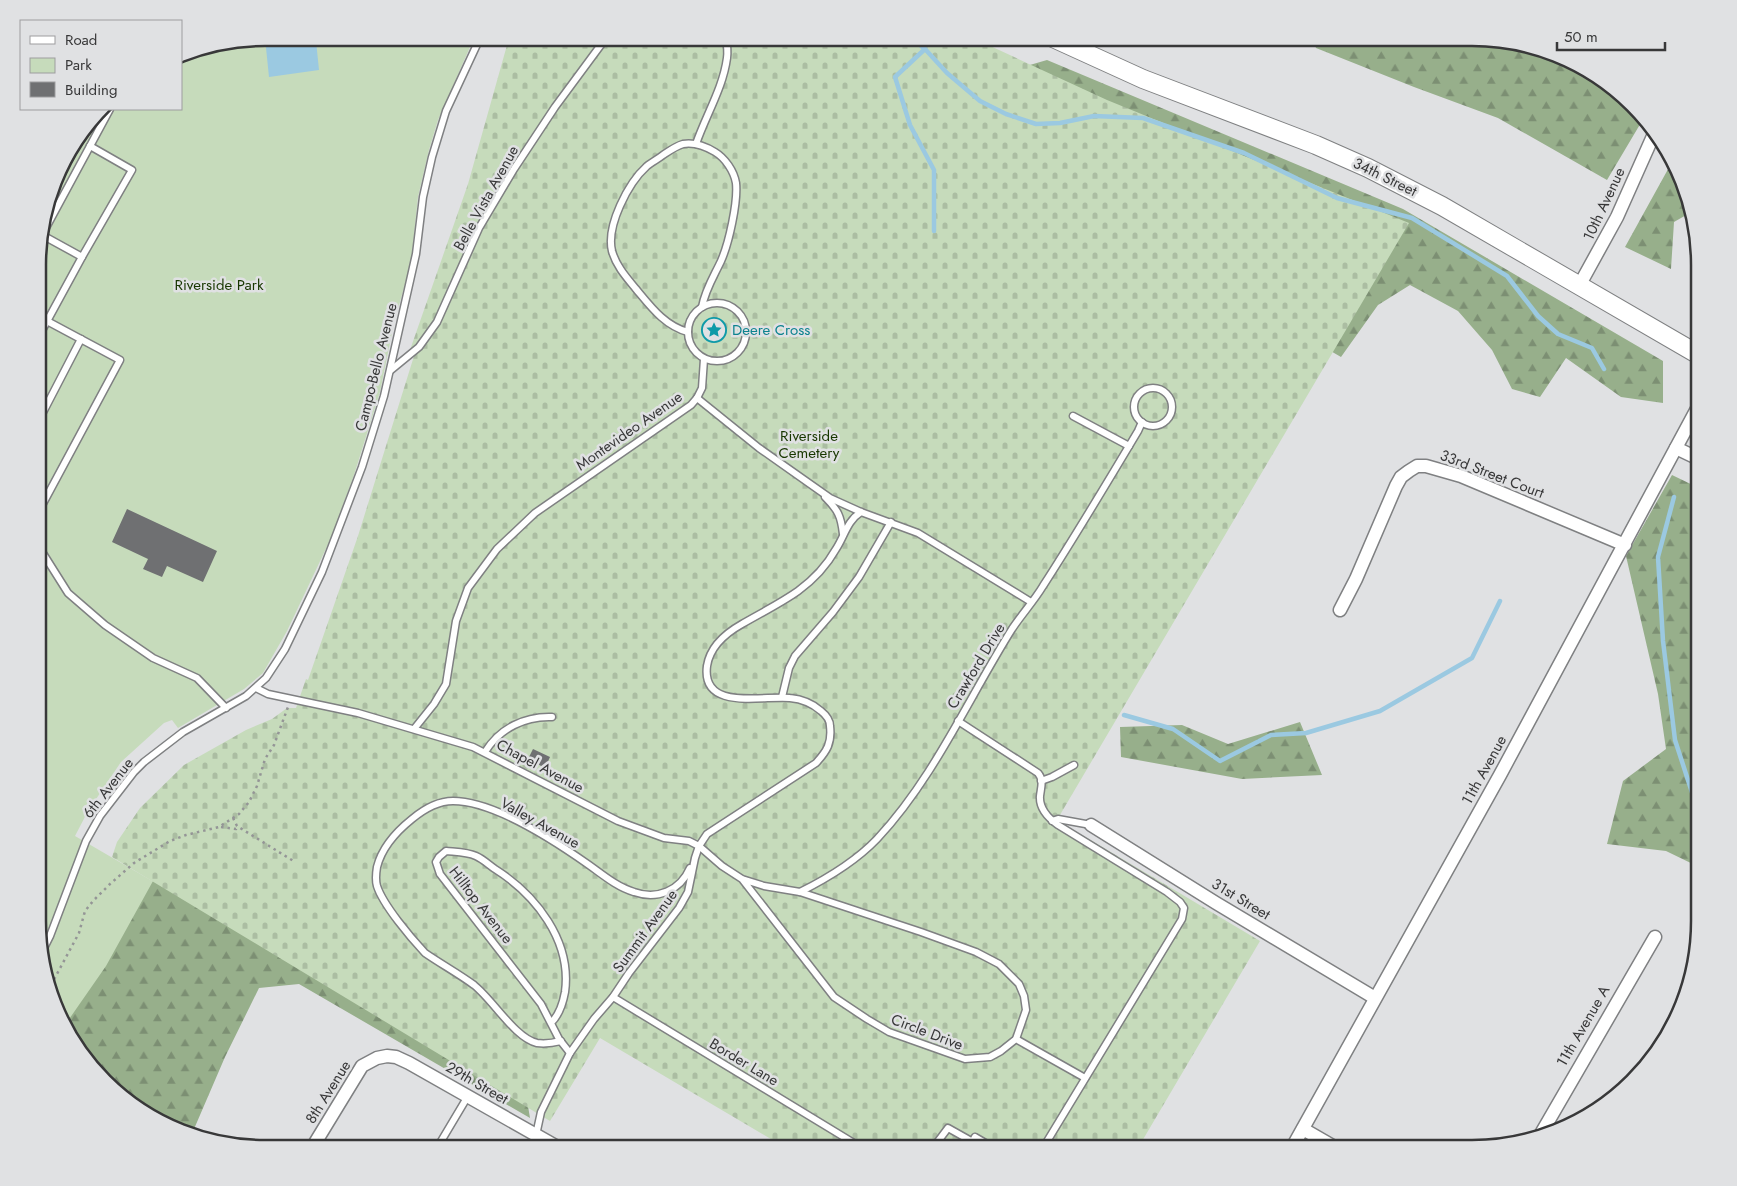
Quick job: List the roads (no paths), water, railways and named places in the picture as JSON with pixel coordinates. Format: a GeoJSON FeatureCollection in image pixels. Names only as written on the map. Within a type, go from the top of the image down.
{"type":"FeatureCollection","features":[{"type":"Feature","properties":{"kind":"street","name":"34th Street"},"geometry":{"type":"LineString","coordinates":[[1070,46],[1135,76],[1316,145],[1368,168],[1442,206],[1691,350]]}},
{"type":"Feature","properties":{"kind":"street","name":"10th Avenue"},"geometry":{"type":"LineString","coordinates":[[1579,286],[1617,218],[1652,140]]}},
{"type":"Feature","properties":{"kind":"street","name":"11th Avenue"},"geometry":{"type":"LineString","coordinates":[[1297,1140],[1500,775],[1691,420]]}},
{"type":"Feature","properties":{"kind":"street"},"geometry":{"type":"LineString","coordinates":[[1676,448],[1691,455]]}},
{"type":"Feature","properties":{"kind":"street","name":"33rd Street Court"},"geometry":{"type":"LineString","coordinates":[[1340,610],[1356,579],[1396,486],[1402,477],[1418,466],[1426,466],[1461,476],[1625,545]]}},
{"type":"Feature","properties":{"kind":"street","name":"31st Street"},"geometry":{"type":"LineString","coordinates":[[1091,825],[1375,998]]}},
{"type":"Feature","properties":{"kind":"street","name":"11th Avenue A"},"geometry":{"type":"LineString","coordinates":[[1545,1127],[1654,937]]}},
{"type":"Feature","properties":{"kind":"street","name":"29th Street"},"geometry":{"type":"LineString","coordinates":[[377,1058],[396,1057],[544,1140]]}},
{"type":"Feature","properties":{"kind":"street","name":"8th Avenue"},"geometry":{"type":"LineString","coordinates":[[317,1140],[362,1066],[377,1058]]}},
{"type":"Feature","properties":{"kind":"street"},"geometry":{"type":"LineString","coordinates":[[1303,1129],[1322,1140]]}},
{"type":"Feature","properties":{"kind":"lane","name":"Campo-Bello Avenue"},"geometry":{"type":"LineString","coordinates":[[256,688],[274,667],[285,649],[322,572],[362,467],[391,370],[416,254],[423,197],[432,156],[446,111],[476,46]]}},
{"type":"Feature","properties":{"kind":"lane","name":"Belle Vista Avenue"},"geometry":{"type":"LineString","coordinates":[[391,370],[419,347],[437,322],[479,228],[514,169],[555,107],[600,46]]}},
{"type":"Feature","properties":{"kind":"lane"},"geometry":{"type":"LineString","coordinates":[[696,144],[721,85],[728,56],[727,46]]}},
{"type":"Feature","properties":{"kind":"lane"},"geometry":{"type":"LineString","coordinates":[[52,215],[108,112]]}},
{"type":"Feature","properties":{"kind":"lane"},"geometry":{"type":"LineString","coordinates":[[688,332],[668,323],[650,307],[619,266],[612,252],[610,238],[624,196],[641,172],[647,166],[682,144],[696,144],[721,155],[736,182],[735,206],[728,238],[722,258],[704,297],[702,306]]}},
{"type":"Feature","properties":{"kind":"lane"},"geometry":{"type":"LineString","coordinates":[[46,324],[132,170],[90,146]]}},
{"type":"Feature","properties":{"kind":"lane"},"geometry":{"type":"LineString","coordinates":[[48,239],[82,257]]}},
{"type":"Feature","properties":{"kind":"lane"},"geometry":{"type":"LineString","coordinates":[[718,302],[732,306],[740,313],[745,323],[746,336],[743,346],[736,355],[726,360],[713,361],[704,359],[692,347],[688,338],[688,326],[694,314],[702,306],[718,302]]}},
{"type":"Feature","properties":{"kind":"lane"},"geometry":{"type":"LineString","coordinates":[[46,498],[120,360],[48,321]]}},
{"type":"Feature","properties":{"kind":"lane"},"geometry":{"type":"LineString","coordinates":[[46,406],[81,339]]}},
{"type":"Feature","properties":{"kind":"lane"},"geometry":{"type":"LineString","coordinates":[[698,398],[702,388],[704,359]]}},
{"type":"Feature","properties":{"kind":"lane"},"geometry":{"type":"LineString","coordinates":[[1148,389],[1160,390],[1167,395],[1170,400],[1171,409],[1169,417],[1163,423],[1155,426],[1142,422],[1135,414],[1134,404],[1137,397],[1148,389]]}},
{"type":"Feature","properties":{"kind":"lane","name":"Montevideo Avenue"},"geometry":{"type":"LineString","coordinates":[[414,729],[434,704],[446,684],[456,621],[468,588],[497,549],[535,513],[691,405],[698,398],[759,448],[830,498],[933,541],[1031,602]]}},
{"type":"Feature","properties":{"kind":"lane"},"geometry":{"type":"LineString","coordinates":[[1073,416],[1129,446]]}},
{"type":"Feature","properties":{"kind":"lane","name":"Crawford Drive"},"geometry":{"type":"LineString","coordinates":[[800,892],[829,878],[861,854],[877,839],[917,789],[1013,628],[1042,588],[1142,422]]}},
{"type":"Feature","properties":{"kind":"lane"},"geometry":{"type":"LineString","coordinates":[[819,491],[836,508],[842,523],[843,535]]}},
{"type":"Feature","properties":{"kind":"lane","name":"Summit Avenue"},"geometry":{"type":"LineString","coordinates":[[536,1135],[541,1112],[570,1053],[679,908],[688,892],[699,846],[707,834],[816,763],[829,747],[831,739],[830,721],[825,714],[807,702],[782,697],[729,698],[718,693],[712,686],[707,668],[709,657],[714,648],[730,631],[799,590],[821,570],[836,549],[851,519],[861,512]]}},
{"type":"Feature","properties":{"kind":"lane"},"geometry":{"type":"LineString","coordinates":[[782,697],[789,668],[795,656],[833,612],[859,577],[891,522]]}},
{"type":"Feature","properties":{"kind":"lane"},"geometry":{"type":"LineString","coordinates":[[46,559],[68,593],[105,625],[153,658],[198,678],[226,708]]}},
{"type":"Feature","properties":{"kind":"lane","name":"Chapel Avenue"},"geometry":{"type":"LineString","coordinates":[[256,688],[268,694],[358,712],[485,752],[618,821],[664,838],[689,841],[699,846],[742,880],[800,892]]}},
{"type":"Feature","properties":{"kind":"lane","name":"6th Avenue"},"geometry":{"type":"LineString","coordinates":[[47,941],[86,841],[100,816],[134,772],[182,732],[226,708],[256,688]]}},
{"type":"Feature","properties":{"kind":"lane"},"geometry":{"type":"LineString","coordinates":[[485,752],[490,744],[502,733],[519,721],[538,717],[552,717]]}},
{"type":"Feature","properties":{"kind":"lane"},"geometry":{"type":"LineString","coordinates":[[958,721],[1038,772],[1042,781],[1040,804],[1046,816],[1052,821],[1167,892],[1180,902],[1184,908],[1182,919],[1048,1140]]}},
{"type":"Feature","properties":{"kind":"lane"},"geometry":{"type":"LineString","coordinates":[[1042,781],[1074,765]]}},
{"type":"Feature","properties":{"kind":"lane","name":"Valley Avenue"},"geometry":{"type":"LineString","coordinates":[[560,1041],[546,1044],[529,1040],[503,1017],[487,997],[473,984],[425,953],[419,946],[386,903],[375,879],[378,865],[388,844],[396,833],[421,811],[438,804],[452,801],[479,805],[516,821],[566,850],[606,878],[634,892],[656,895],[666,894],[675,889],[685,877],[695,858]]}},
{"type":"Feature","properties":{"kind":"lane"},"geometry":{"type":"LineString","coordinates":[[1052,821],[1058,819],[1091,825]]}},
{"type":"Feature","properties":{"kind":"lane","name":"Hilltop Avenue"},"geometry":{"type":"LineString","coordinates":[[551,1023],[560,1010],[566,981],[565,964],[559,941],[546,916],[513,880],[476,856],[446,851],[439,856],[436,862],[440,874],[541,1004],[560,1041],[570,1053]]}},
{"type":"Feature","properties":{"kind":"lane","name":"Circle Drive"},"geometry":{"type":"LineString","coordinates":[[742,880],[834,997],[868,1020],[889,1032],[965,1059],[990,1057],[1016,1039]]}},
{"type":"Feature","properties":{"kind":"lane"},"geometry":{"type":"LineString","coordinates":[[800,892],[921,932],[976,952],[999,964],[1019,984],[1024,996],[1026,1010],[1016,1039],[1085,1078]]}},
{"type":"Feature","properties":{"kind":"lane","name":"Border Lane"},"geometry":{"type":"LineString","coordinates":[[613,997],[849,1140]]}},
{"type":"Feature","properties":{"kind":"lane"},"geometry":{"type":"LineString","coordinates":[[442,1140],[468,1096]]}},
{"type":"Feature","properties":{"kind":"lane"},"geometry":{"type":"LineString","coordinates":[[939,1140],[948,1128],[969,1140]]}},
{"type":"Feature","properties":{"kind":"water"},"geometry":{"type":"Polygon","coordinates":[[[266,46],[317,46],[319,70],[269,77],[266,46]]]}},
{"type":"Feature","properties":{"kind":"waterway"},"geometry":{"type":"LineString","coordinates":[[921,46],[947,73],[980,101],[1006,114],[1036,124],[1060,123],[1094,116],[1143,118],[1244,153],[1337,198],[1412,218],[1507,276],[1538,316],[1558,334],[1592,348],[1604,369]]}},
{"type":"Feature","properties":{"kind":"waterway"},"geometry":{"type":"LineString","coordinates":[[925,49],[895,77],[910,125],[934,170],[934,231]]}},
{"type":"Feature","properties":{"kind":"waterway"},"geometry":{"type":"LineString","coordinates":[[1674,497],[1658,557],[1663,641],[1675,740],[1691,789]]}},
{"type":"Feature","properties":{"kind":"waterway"},"geometry":{"type":"LineString","coordinates":[[1124,715],[1173,729],[1220,761],[1271,735],[1306,733],[1380,711],[1472,658],[1500,601]]}},
{"type":"Feature","properties":{"kind":"place","name":"Deere Cross"},"geometry":{"type":"Point","coordinates":[714,330]}},
{"type":"Feature","properties":{"kind":"park label","name":"Riverside Park"},"geometry":{"type":"Point","coordinates":[219,285]}},
{"type":"Feature","properties":{"kind":"park label","name":"Riverside Cemetery"},"geometry":{"type":"Point","coordinates":[809,444]}}]}
